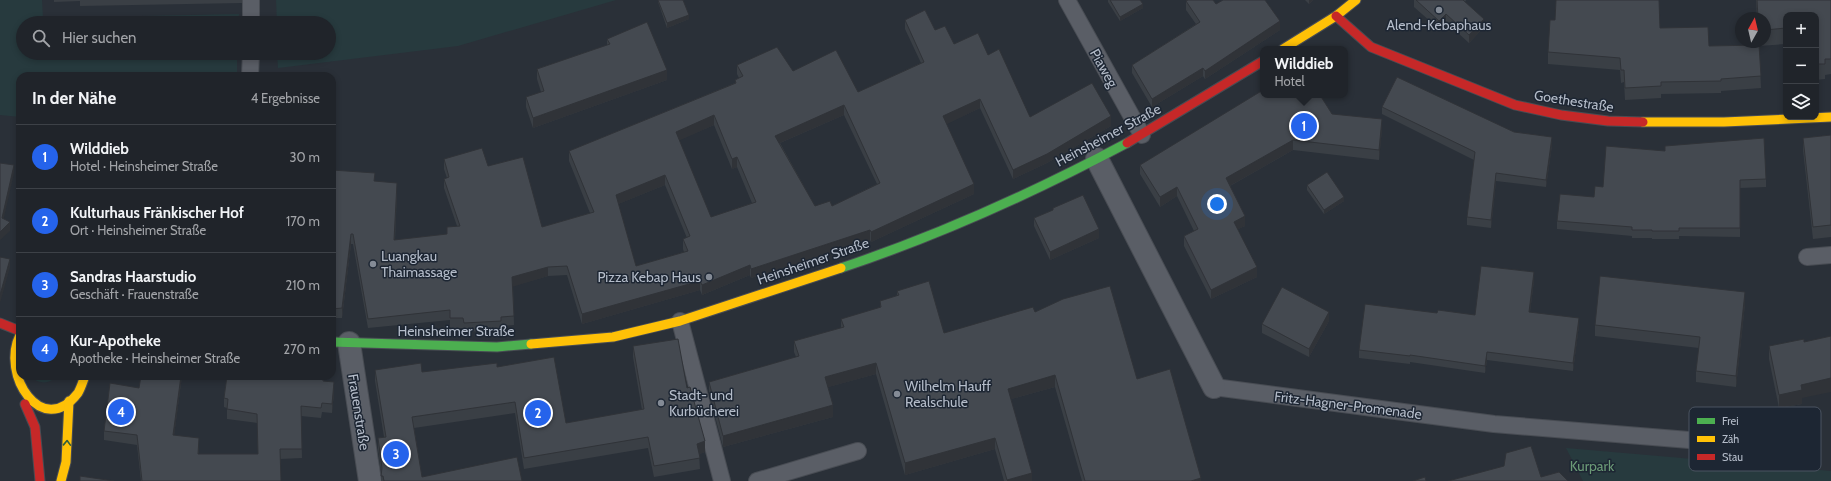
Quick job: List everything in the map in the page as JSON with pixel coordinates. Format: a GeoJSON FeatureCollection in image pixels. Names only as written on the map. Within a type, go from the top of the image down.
{"type":"FeatureCollection","features":[{"type":"Feature","properties":{"kind":"street"},"geometry":{"type":"LineString","coordinates":[[1288,46],[1336,16],[1356,0]]}},
{"type":"Feature","properties":{"kind":"street","name":"Goethestraße"},"geometry":{"type":"LineString","coordinates":[[1336,16],[1371,47],[1515,105],[1561,115],[1608,121],[1656,123],[1724,122],[1831,117]]}},
{"type":"Feature","properties":{"kind":"street","name":"Heinsheimer Straße"},"geometry":{"type":"LineString","coordinates":[[340,342],[497,347],[613,337],[680,320],[849,265],[920,239],[1002,205],[1097,160],[1142,136],[1260,63]]}},
{"type":"Feature","properties":{"kind":"street","name":"Fritz-Hagner-Promenade"},"geometry":{"type":"LineString","coordinates":[[1097,160],[1214,387]]}},
{"type":"Feature","properties":{"kind":"street"},"geometry":{"type":"LineString","coordinates":[[0,323],[16,329]]}},
{"type":"Feature","properties":{"kind":"street"},"geometry":{"type":"LineString","coordinates":[[7,352],[16,337]]}},
{"type":"Feature","properties":{"kind":"street","name":"Frauenstraße"},"geometry":{"type":"LineString","coordinates":[[340,342],[370,481]]}},
{"type":"Feature","properties":{"kind":"street"},"geometry":{"type":"LineString","coordinates":[[16,396],[25,404],[36,408],[48,409],[59,407],[78,393],[84,380]]}},
{"type":"Feature","properties":{"kind":"street"},"geometry":{"type":"LineString","coordinates":[[61,481],[66,462],[69,401]]}},
{"type":"Feature","properties":{"kind":"street"},"geometry":{"type":"LineString","coordinates":[[25,404],[35,427],[40,481]]}},
{"type":"Feature","properties":{"kind":"lane"},"geometry":{"type":"LineString","coordinates":[[251,0],[251,16]]}},
{"type":"Feature","properties":{"kind":"lane","name":"Piaweg"},"geometry":{"type":"LineString","coordinates":[[1067,0],[1142,136]]}},
{"type":"Feature","properties":{"kind":"lane"},"geometry":{"type":"LineString","coordinates":[[250,60],[250,72]]}},
{"type":"Feature","properties":{"kind":"lane"},"geometry":{"type":"LineString","coordinates":[[1808,257],[1831,255]]}},
{"type":"Feature","properties":{"kind":"lane"},"geometry":{"type":"LineString","coordinates":[[680,320],[722,481]]}},
{"type":"Feature","properties":{"kind":"lane","name":"Fritz-Hagner-Promenade"},"geometry":{"type":"LineString","coordinates":[[1214,387],[1494,424],[1689,440]]}},
{"type":"Feature","properties":{"kind":"lane"},"geometry":{"type":"LineString","coordinates":[[757,481],[858,451]]}},
{"type":"Feature","properties":{"kind":"green space"},"geometry":{"type":"Polygon","coordinates":[[[0,0],[42,0],[43,16],[16,16],[16,60],[237,60],[237,72],[16,72],[16,117],[0,115],[0,0]]]}},
{"type":"Feature","properties":{"kind":"green space"},"geometry":{"type":"Polygon","coordinates":[[[276,0],[616,0],[458,46],[278,68],[277,60],[336,60],[336,16],[277,16],[276,0]]]}},
{"type":"Feature","properties":{"kind":"green space"},"geometry":{"type":"Polygon","coordinates":[[[239,14],[239,16],[141,16],[239,14]]]}},
{"type":"Feature","properties":{"kind":"green space"},"geometry":{"type":"Polygon","coordinates":[[[34,380],[52,380],[47,382],[34,380]]]}},
{"type":"Feature","properties":{"kind":"green space","name":"Kurpark"},"geometry":{"type":"Polygon","coordinates":[[[1566,448],[1689,459],[1689,471],[1831,471],[1831,481],[1583,481],[1566,448]]]}},
{"type":"Feature","properties":{"kind":"building"},"geometry":{"type":"Polygon","coordinates":[[[658,0],[683,0],[689,15],[667,23],[658,0]]]}},
{"type":"Feature","properties":{"kind":"building"},"geometry":{"type":"Polygon","coordinates":[[[1110,0],[1140,0],[1143,4],[1120,17],[1110,0]]]}},
{"type":"Feature","properties":{"kind":"building"},"geometry":{"type":"Polygon","coordinates":[[[1213,0],[1216,4],[1223,0],[1265,0],[1280,21],[1205,71],[1203,68],[1152,99],[1132,65],[1200,22],[1186,1],[1213,0]]]}},
{"type":"Feature","properties":{"kind":"building"},"geometry":{"type":"Polygon","coordinates":[[[1416,0],[1463,0],[1484,19],[1469,35],[1446,14],[1439,21],[1416,0]]]}},
{"type":"Feature","properties":{"kind":"building"},"geometry":{"type":"Polygon","coordinates":[[[1556,0],[1659,0],[1660,28],[1708,27],[1709,46],[1735,45],[1735,48],[1759,48],[1761,76],[1721,79],[1721,81],[1661,82],[1661,86],[1625,88],[1624,70],[1621,70],[1620,58],[1548,52],[1550,20],[1555,20],[1556,0]]]}},
{"type":"Feature","properties":{"kind":"building"},"geometry":{"type":"Polygon","coordinates":[[[1757,0],[1831,0],[1831,59],[1825,59],[1825,64],[1819,64],[1819,12],[1783,12],[1783,28],[1771,29],[1771,12],[1758,12],[1757,0]]]}},
{"type":"Feature","properties":{"kind":"building"},"geometry":{"type":"Polygon","coordinates":[[[925,10],[935,30],[945,26],[954,44],[978,33],[988,55],[999,49],[1030,117],[1092,83],[1111,116],[1047,154],[1013,170],[980,99],[943,116],[974,184],[871,232],[870,230],[751,269],[750,265],[702,285],[700,281],[582,314],[567,266],[548,267],[512,277],[514,316],[501,317],[501,321],[464,323],[463,318],[450,318],[450,310],[368,319],[353,234],[351,234],[342,308],[336,309],[336,170],[375,173],[374,181],[397,183],[394,240],[447,234],[447,227],[460,226],[444,179],[449,177],[444,159],[482,148],[488,166],[523,157],[542,227],[594,212],[569,151],[736,83],[735,80],[743,76],[737,65],[777,47],[793,71],[836,50],[858,92],[924,62],[905,20],[925,10]],[[844,105],[775,136],[815,206],[830,201],[832,206],[880,183],[844,105]],[[714,115],[676,132],[711,217],[756,202],[737,157],[732,159],[714,115]],[[665,175],[616,195],[636,266],[688,251],[683,239],[690,236],[665,175]]]}},
{"type":"Feature","properties":{"kind":"building"},"geometry":{"type":"Polygon","coordinates":[[[647,22],[667,70],[533,118],[526,97],[544,91],[537,69],[610,44],[607,39],[647,22]]]}},
{"type":"Feature","properties":{"kind":"building"},"geometry":{"type":"Polygon","coordinates":[[[1397,77],[1514,132],[1552,137],[1546,180],[1496,173],[1491,220],[1467,217],[1475,152],[1382,107],[1397,77]]]}},
{"type":"Feature","properties":{"kind":"building"},"geometry":{"type":"Polygon","coordinates":[[[1260,92],[1260,98],[1322,98],[1332,114],[1382,119],[1379,150],[1293,140],[1226,178],[1245,216],[1234,222],[1257,267],[1211,290],[1184,236],[1198,229],[1177,187],[1160,197],[1140,165],[1260,92]]]}},
{"type":"Feature","properties":{"kind":"building"},"geometry":{"type":"Polygon","coordinates":[[[1831,135],[1831,225],[1813,227],[1803,138],[1831,135]]]}},
{"type":"Feature","properties":{"kind":"building"},"geometry":{"type":"Polygon","coordinates":[[[1764,138],[1766,179],[1740,180],[1740,228],[1679,228],[1679,231],[1652,231],[1632,230],[1632,227],[1557,221],[1560,194],[1594,197],[1595,186],[1603,187],[1606,146],[1665,151],[1665,146],[1764,138]]]}},
{"type":"Feature","properties":{"kind":"building"},"geometry":{"type":"Polygon","coordinates":[[[0,163],[14,165],[2,218],[10,222],[0,232],[0,163]]]}},
{"type":"Feature","properties":{"kind":"building"},"geometry":{"type":"Polygon","coordinates":[[[1327,172],[1344,197],[1324,210],[1307,185],[1327,172]]]}},
{"type":"Feature","properties":{"kind":"building"},"geometry":{"type":"Polygon","coordinates":[[[1083,195],[1099,229],[1050,252],[1034,218],[1083,195]]]}},
{"type":"Feature","properties":{"kind":"building"},"geometry":{"type":"Polygon","coordinates":[[[0,257],[10,259],[0,295],[0,257]]]}},
{"type":"Feature","properties":{"kind":"building"},"geometry":{"type":"Polygon","coordinates":[[[1481,266],[1534,272],[1529,312],[1579,318],[1573,363],[1487,352],[1485,366],[1410,355],[1359,350],[1365,304],[1437,313],[1438,310],[1475,315],[1481,266]]]}},
{"type":"Feature","properties":{"kind":"building"},"geometry":{"type":"Polygon","coordinates":[[[1600,276],[1745,292],[1736,376],[1696,371],[1700,337],[1595,325],[1600,276]]]}},
{"type":"Feature","properties":{"kind":"building"},"geometry":{"type":"Polygon","coordinates":[[[929,281],[944,333],[1033,307],[1035,312],[1063,299],[1110,286],[1137,379],[1170,369],[1201,478],[1191,481],[1085,481],[1055,375],[1008,389],[1032,473],[1007,480],[995,438],[905,463],[876,363],[825,377],[833,405],[723,436],[709,382],[799,356],[794,341],[844,327],[841,319],[881,307],[880,301],[899,295],[897,291],[929,281]]]}},
{"type":"Feature","properties":{"kind":"building"},"geometry":{"type":"Polygon","coordinates":[[[1282,287],[1329,312],[1309,349],[1262,324],[1282,287]]]}},
{"type":"Feature","properties":{"kind":"building"},"geometry":{"type":"Polygon","coordinates":[[[1831,336],[1831,378],[1801,385],[1802,390],[1779,395],[1769,346],[1804,339],[1804,342],[1831,336]]]}},
{"type":"Feature","properties":{"kind":"building"},"geometry":{"type":"Polygon","coordinates":[[[678,339],[687,388],[690,387],[705,441],[697,444],[700,458],[654,466],[648,437],[524,458],[515,402],[412,417],[422,477],[517,457],[522,481],[384,481],[383,476],[381,476],[382,468],[378,438],[386,437],[375,370],[421,363],[422,372],[497,363],[497,367],[554,357],[566,423],[644,409],[633,346],[678,339]]]}},
{"type":"Feature","properties":{"kind":"building"},"geometry":{"type":"Polygon","coordinates":[[[140,380],[180,380],[173,435],[199,438],[198,454],[258,454],[257,414],[227,409],[228,399],[224,398],[226,380],[323,380],[334,382],[332,404],[322,403],[321,408],[301,406],[302,449],[280,449],[281,481],[142,481],[137,435],[104,431],[110,383],[139,388],[140,380]]]}},
{"type":"Feature","properties":{"kind":"building"},"geometry":{"type":"Polygon","coordinates":[[[1531,446],[1541,477],[1559,472],[1568,481],[1448,481],[1504,466],[1506,453],[1531,446]]]}},
{"type":"Feature","properties":{"kind":"building"},"geometry":{"type":"Polygon","coordinates":[[[80,476],[114,481],[80,481],[80,476]]]}},
{"type":"Feature","properties":{"kind":"building"},"geometry":{"type":"Polygon","coordinates":[[[1425,477],[1426,481],[1413,481],[1425,477]]]}},
{"type":"Feature","properties":{"kind":"traffic: fast"},"geometry":{"type":"LineString","coordinates":[[841,268],[915,241],[987,212],[1057,179],[1127,143]]}},
{"type":"Feature","properties":{"kind":"traffic: fast"},"geometry":{"type":"LineString","coordinates":[[336,342],[497,347],[531,344]]}},
{"type":"Feature","properties":{"kind":"traffic: slow"},"geometry":{"type":"LineString","coordinates":[[1288,46],[1336,16],[1356,0]]}},
{"type":"Feature","properties":{"kind":"traffic: slow"},"geometry":{"type":"LineString","coordinates":[[1643,122],[1724,122],[1831,117]]}},
{"type":"Feature","properties":{"kind":"traffic: slow"},"geometry":{"type":"LineString","coordinates":[[531,344],[613,337],[680,321],[841,268]]}},
{"type":"Feature","properties":{"kind":"traffic: slow"},"geometry":{"type":"LineString","coordinates":[[16,348],[16,367]]}},
{"type":"Feature","properties":{"kind":"traffic: slow"},"geometry":{"type":"LineString","coordinates":[[19,380],[28,396],[39,406],[51,409],[64,406],[78,393],[84,380]]}},
{"type":"Feature","properties":{"kind":"traffic: slow"},"geometry":{"type":"LineString","coordinates":[[61,481],[66,462],[69,401]]}},
{"type":"Feature","properties":{"kind":"traffic: jam"},"geometry":{"type":"LineString","coordinates":[[1336,16],[1371,47],[1515,105],[1561,115],[1608,121],[1643,122]]}},
{"type":"Feature","properties":{"kind":"traffic: jam"},"geometry":{"type":"LineString","coordinates":[[1127,143],[1260,63]]}},
{"type":"Feature","properties":{"kind":"traffic: jam"},"geometry":{"type":"LineString","coordinates":[[0,323],[16,329]]}},
{"type":"Feature","properties":{"kind":"traffic: jam"},"geometry":{"type":"LineString","coordinates":[[25,404],[35,427],[40,481]]}},
{"type":"Feature","properties":{"kind":"place","name":"Alend-Kebaphaus"},"geometry":{"type":"Point","coordinates":[1439,10]}},
{"type":"Feature","properties":{"kind":"place","name":"Wilddieb"},"geometry":{"type":"Point","coordinates":[1304,126]}},
{"type":"Feature","properties":{"kind":"place","name":"Luangkau Thaimassage"},"geometry":{"type":"Point","coordinates":[373,264]}},
{"type":"Feature","properties":{"kind":"place","name":"Pizza Kebap Haus"},"geometry":{"type":"Point","coordinates":[709,277]}},
{"type":"Feature","properties":{"kind":"place","name":"Wilhelm Hauff Realschule"},"geometry":{"type":"Point","coordinates":[897,394]}},
{"type":"Feature","properties":{"kind":"place","name":"Stadt- und Kurbücherei"},"geometry":{"type":"Point","coordinates":[661,403]}},
{"type":"Feature","properties":{"kind":"place","name":"Kur-Apotheke"},"geometry":{"type":"Point","coordinates":[121,412]}},
{"type":"Feature","properties":{"kind":"place","name":"Kulturhaus Fränkischer Hof"},"geometry":{"type":"Point","coordinates":[538,413]}},
{"type":"Feature","properties":{"kind":"place","name":"Sandras Haarstudio"},"geometry":{"type":"Point","coordinates":[396,454]}}]}
